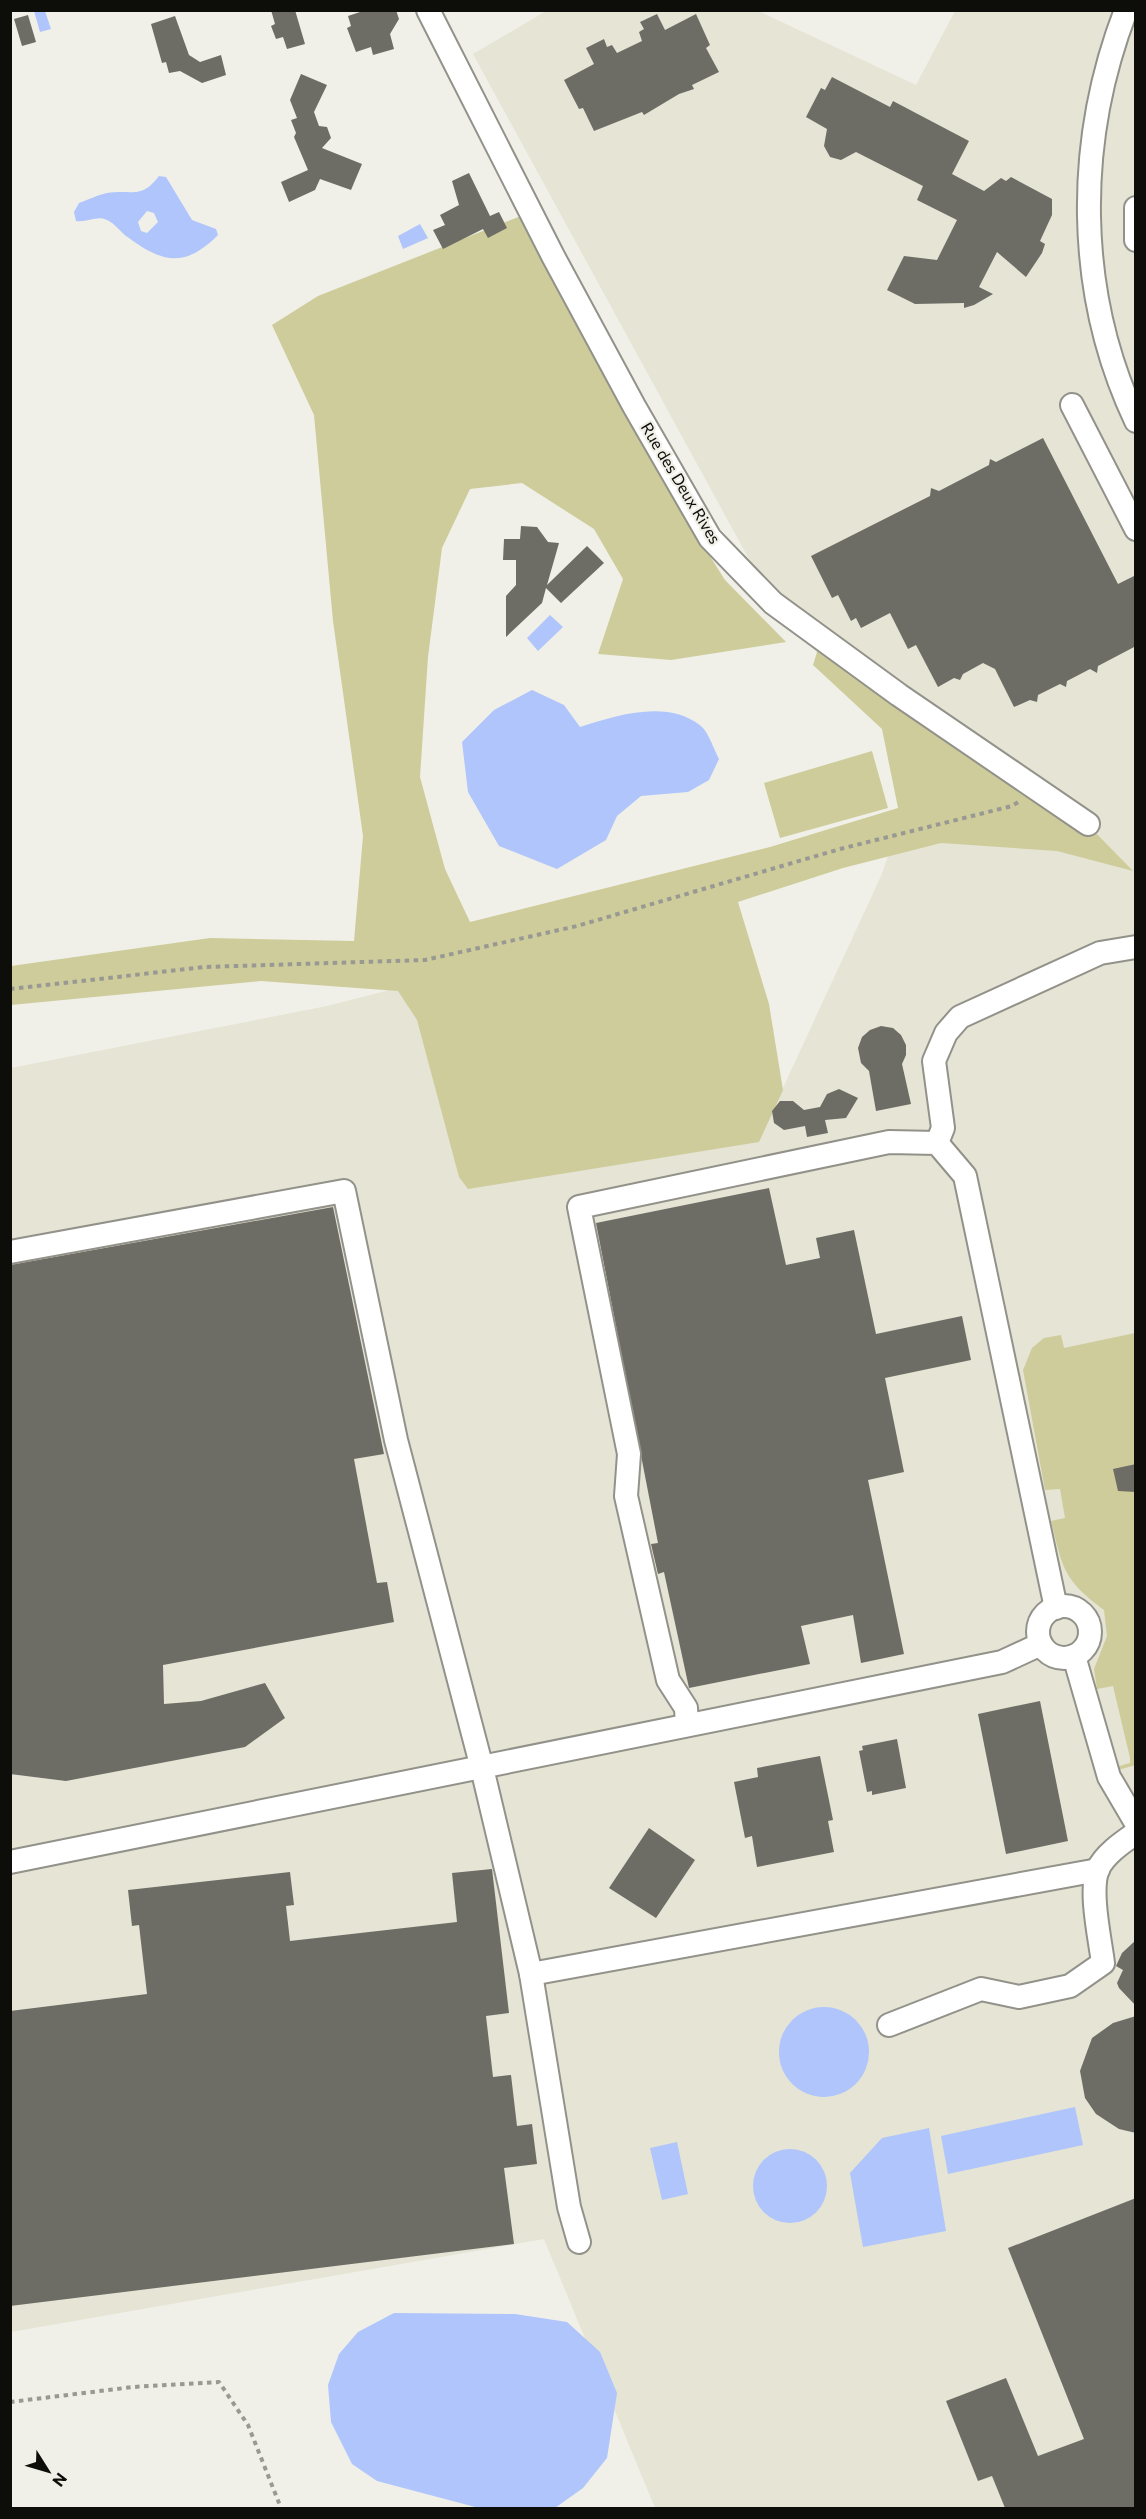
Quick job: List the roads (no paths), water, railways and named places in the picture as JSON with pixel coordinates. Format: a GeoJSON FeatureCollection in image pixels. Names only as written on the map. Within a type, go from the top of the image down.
{"type":"FeatureCollection","features":[{"type":"Feature","properties":{"kind":"street","name":"Rue des Deux Rives"},"geometry":{"type":"LineString","coordinates":[[428,10],[553,256],[634,406],[710,538],[774,603],[899,694],[1088,824]]}},
{"type":"Feature","properties":{"kind":"street"},"geometry":{"type":"LineString","coordinates":[[1126,10],[1111,53],[1092,140],[1089,209],[1100,323],[1136,421]]}},
{"type":"Feature","properties":{"kind":"street"},"geometry":{"type":"LineString","coordinates":[[1136,208],[1136,240]]}},
{"type":"Feature","properties":{"kind":"street"},"geometry":{"type":"LineString","coordinates":[[1072,405],[1133,519]]}},
{"type":"Feature","properties":{"kind":"street"},"geometry":{"type":"LineString","coordinates":[[937,1143],[943,1128],[934,1061],[946,1034],[960,1017],[1100,953],[1136,946]]}},
{"type":"Feature","properties":{"kind":"street"},"geometry":{"type":"LineString","coordinates":[[687,1725],[686,1708],[668,1680],[628,1505],[629,1454],[579,1207],[889,1142],[937,1143],[965,1176],[1056,1608]]}},
{"type":"Feature","properties":{"kind":"street"},"geometry":{"type":"LineString","coordinates":[[10,1252],[344,1191],[396,1440],[482,1768],[531,1974],[569,2207],[579,2242]]}},
{"type":"Feature","properties":{"kind":"street"},"geometry":{"type":"LineString","coordinates":[[1072,1607],[1082,1613],[1088,1623],[1090,1634],[1086,1645],[1074,1656],[1056,1657],[1046,1652],[1041,1644],[1038,1630],[1041,1619],[1056,1608],[1072,1607]]}},
{"type":"Feature","properties":{"kind":"street"},"geometry":{"type":"LineString","coordinates":[[10,1862],[1002,1662],[1041,1644]]}},
{"type":"Feature","properties":{"kind":"street"},"geometry":{"type":"LineString","coordinates":[[1074,1656],[1109,1777],[1136,1823]]}},
{"type":"Feature","properties":{"kind":"street"},"geometry":{"type":"LineString","coordinates":[[889,2025],[981,1989],[1019,1996],[1070,1986],[1103,1963],[1096,1898],[1098,1870],[1106,1857],[1136,1833]]}},
{"type":"Feature","properties":{"kind":"street"},"geometry":{"type":"LineString","coordinates":[[531,1974],[1098,1870]]}},
{"type":"Feature","properties":{"kind":"water"},"geometry":{"type":"Polygon","coordinates":[[[34,11],[45,11],[51,29],[40,32],[34,11]]]}},
{"type":"Feature","properties":{"kind":"water"},"geometry":{"type":"Polygon","coordinates":[[[159,176],[166,177],[192,220],[216,229],[218,235],[196,253],[185,257],[164,257],[142,247],[107,220],[99,218],[76,221],[74,212],[79,203],[107,193],[141,191],[159,176]],[[147,211],[138,222],[141,231],[147,233],[158,222],[154,213],[147,211]]]}},
{"type":"Feature","properties":{"kind":"water"},"geometry":{"type":"Polygon","coordinates":[[[420,224],[428,238],[403,249],[398,236],[420,224]]]}},
{"type":"Feature","properties":{"kind":"water"},"geometry":{"type":"Polygon","coordinates":[[[550,615],[563,627],[538,651],[527,638],[550,615]]]}},
{"type":"Feature","properties":{"kind":"water"},"geometry":{"type":"Polygon","coordinates":[[[532,690],[564,705],[580,727],[626,714],[642,712],[658,711],[688,718],[704,729],[719,759],[709,780],[688,792],[641,796],[617,816],[606,840],[557,869],[499,846],[468,792],[462,742],[494,710],[532,690]]]}},
{"type":"Feature","properties":{"kind":"water"},"geometry":{"type":"Polygon","coordinates":[[[824,2007],[841,2010],[856,2020],[866,2035],[869,2052],[866,2069],[856,2084],[841,2094],[824,2097],[807,2094],[792,2084],[782,2069],[779,2052],[782,2035],[792,2020],[807,2010],[824,2007]]]}},
{"type":"Feature","properties":{"kind":"water"},"geometry":{"type":"Polygon","coordinates":[[[1075,2107],[1083,2145],[948,2174],[941,2136],[1075,2107]]]}},
{"type":"Feature","properties":{"kind":"water"},"geometry":{"type":"Polygon","coordinates":[[[929,2128],[946,2231],[863,2247],[850,2173],[882,2138],[929,2128]]]}},
{"type":"Feature","properties":{"kind":"water"},"geometry":{"type":"Polygon","coordinates":[[[677,2142],[688,2194],[662,2200],[650,2148],[677,2142]]]}},
{"type":"Feature","properties":{"kind":"water"},"geometry":{"type":"Polygon","coordinates":[[[790,2149],[811,2155],[821,2165],[827,2186],[821,2207],[811,2217],[790,2223],[769,2217],[759,2207],[753,2186],[759,2165],[769,2155],[790,2149]]]}},
{"type":"Feature","properties":{"kind":"water"},"geometry":{"type":"Polygon","coordinates":[[[394,2313],[515,2314],[567,2322],[600,2352],[617,2393],[607,2458],[583,2488],[555,2508],[479,2508],[377,2481],[352,2464],[331,2422],[328,2385],[339,2354],[358,2332],[394,2313]]]}}]}
